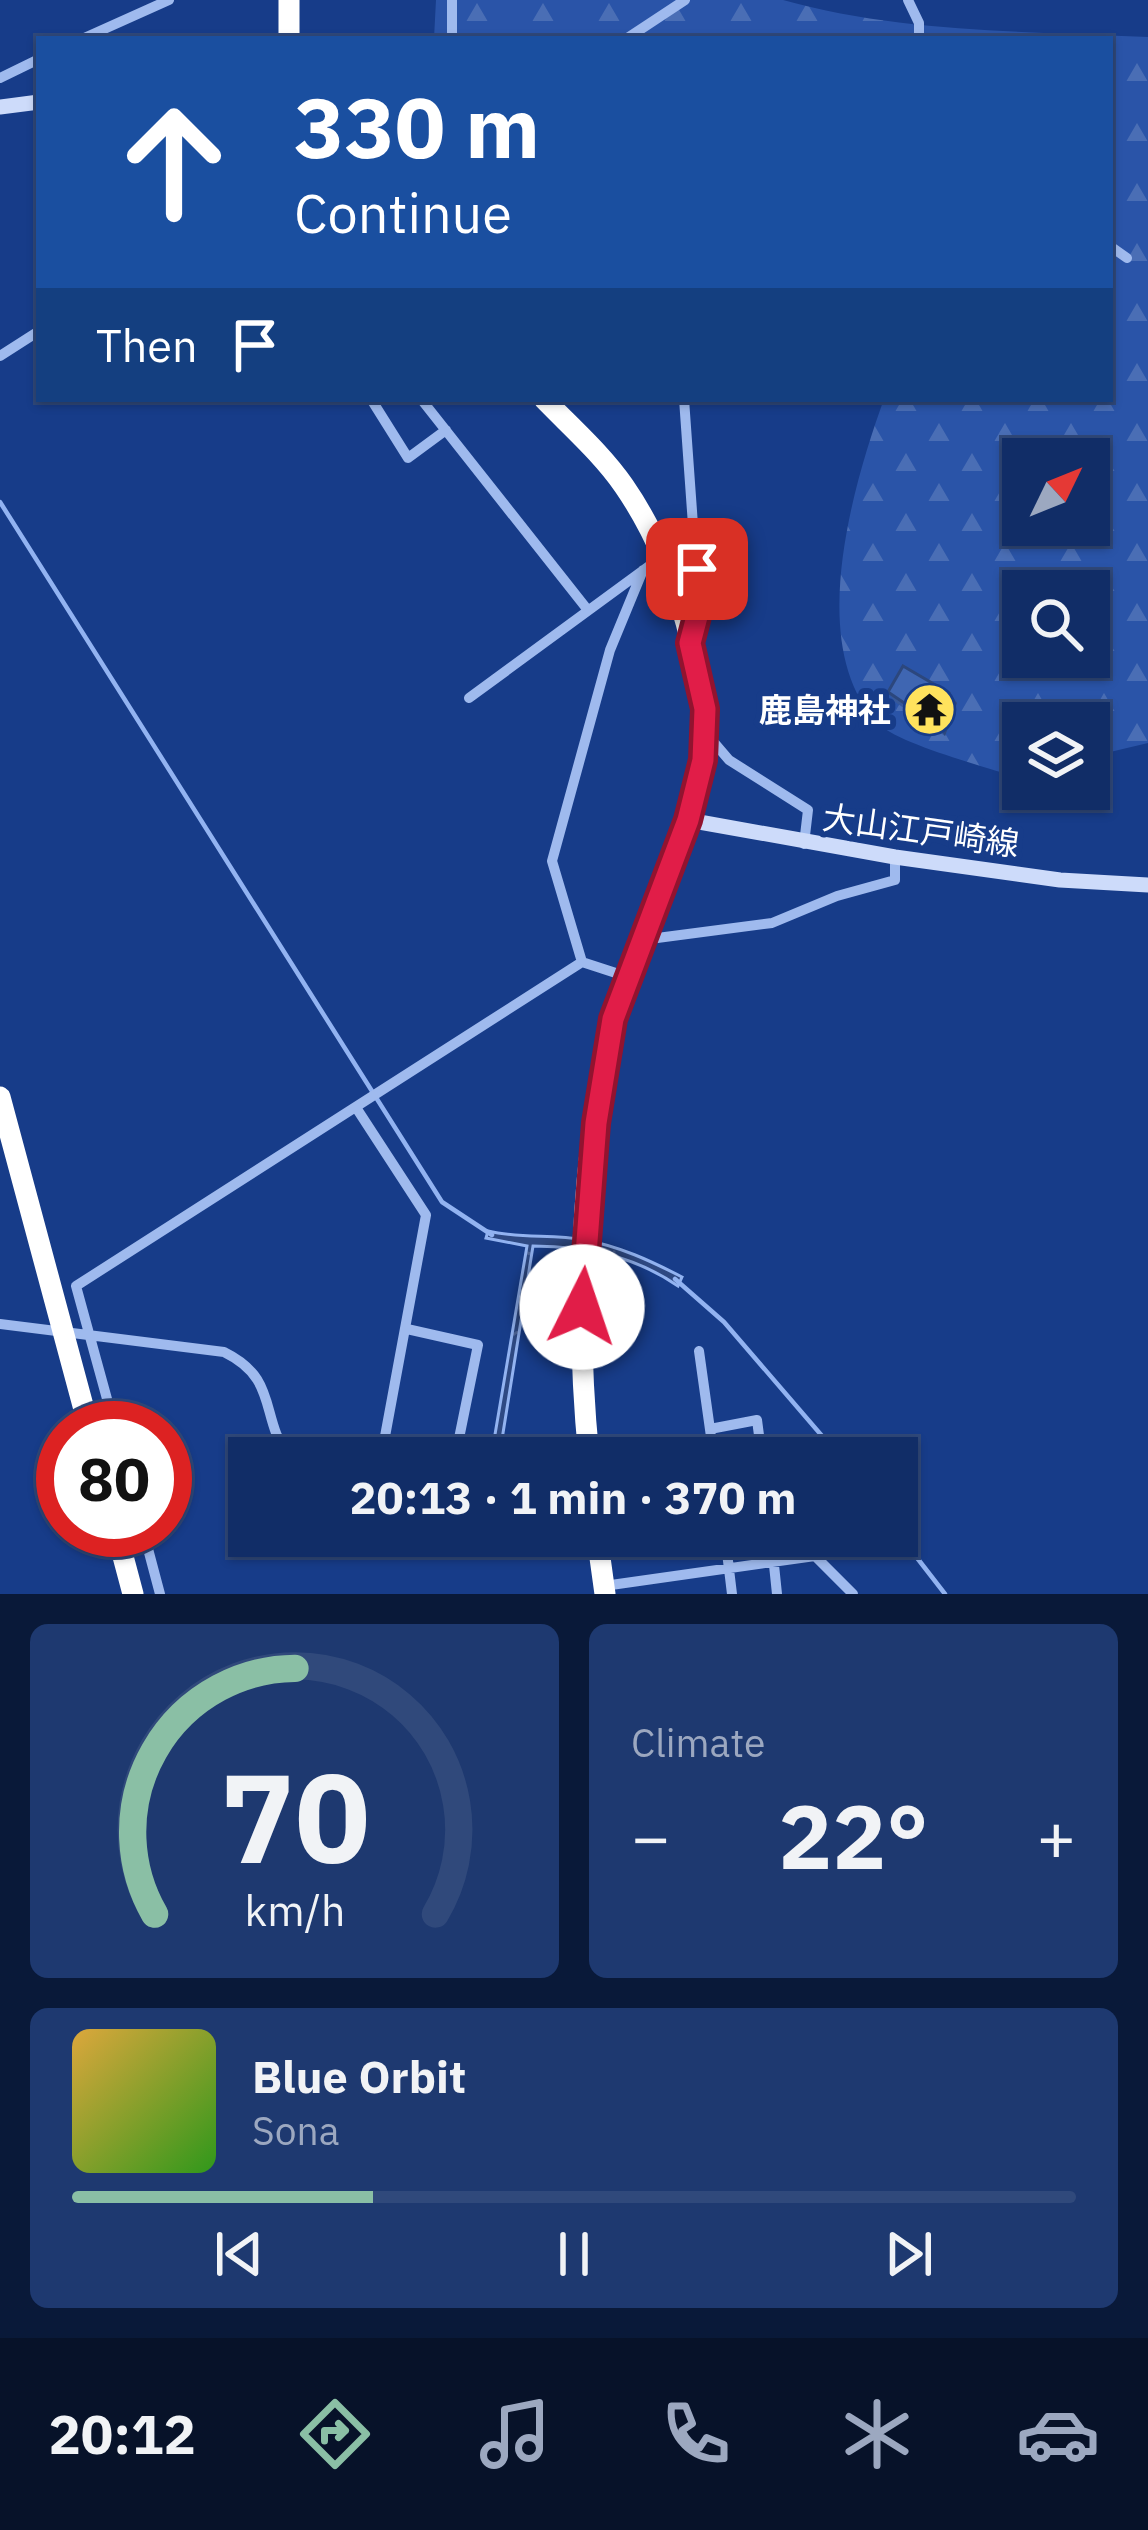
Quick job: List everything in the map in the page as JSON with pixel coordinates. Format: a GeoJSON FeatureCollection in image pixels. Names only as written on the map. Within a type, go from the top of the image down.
{"type":"FeatureCollection","features":[{"type":"Feature","properties":{"kind":"highway"},"geometry":{"type":"LineString","coordinates":[[289,0],[290,36]]}},
{"type":"Feature","properties":{"kind":"highway"},"geometry":{"type":"LineString","coordinates":[[547,402],[622,482],[652,564],[690,643],[705,732],[688,820],[625,976],[603,1066],[584,1269],[580,1375],[587,1437]]}},
{"type":"Feature","properties":{"kind":"highway"},"geometry":{"type":"LineString","coordinates":[[0,1097],[82,1401]]}},
{"type":"Feature","properties":{"kind":"highway"},"geometry":{"type":"LineString","coordinates":[[123,1557],[133,1594]]}},
{"type":"Feature","properties":{"kind":"highway"},"geometry":{"type":"LineString","coordinates":[[600,1557],[605,1590]]}},
{"type":"Feature","properties":{"kind":"main road"},"geometry":{"type":"LineString","coordinates":[[0,107],[36,102]]}},
{"type":"Feature","properties":{"kind":"main road","name":"大山江戸崎線"},"geometry":{"type":"LineString","coordinates":[[688,820],[895,857],[1060,880],[1148,885]]}},
{"type":"Feature","properties":{"kind":"street"},"geometry":{"type":"LineString","coordinates":[[89,36],[169,0]]}},
{"type":"Feature","properties":{"kind":"street"},"geometry":{"type":"LineString","coordinates":[[452,0],[452,36]]}},
{"type":"Feature","properties":{"kind":"street"},"geometry":{"type":"LineString","coordinates":[[631,36],[686,0]]}},
{"type":"Feature","properties":{"kind":"street"},"geometry":{"type":"LineString","coordinates":[[908,0],[920,23],[919,36]]}},
{"type":"Feature","properties":{"kind":"street"},"geometry":{"type":"LineString","coordinates":[[0,78],[36,60]]}},
{"type":"Feature","properties":{"kind":"street"},"geometry":{"type":"LineString","coordinates":[[1113,248],[1126,258]]}},
{"type":"Feature","properties":{"kind":"street"},"geometry":{"type":"LineString","coordinates":[[0,356],[36,333]]}},
{"type":"Feature","properties":{"kind":"street"},"geometry":{"type":"LineString","coordinates":[[373,402],[408,458],[446,430]]}},
{"type":"Feature","properties":{"kind":"street"},"geometry":{"type":"LineString","coordinates":[[423,402],[587,609]]}},
{"type":"Feature","properties":{"kind":"street"},"geometry":{"type":"LineString","coordinates":[[684,402],[699,609],[690,643]]}},
{"type":"Feature","properties":{"kind":"street"},"geometry":{"type":"LineString","coordinates":[[469,698],[652,564]]}},
{"type":"Feature","properties":{"kind":"street"},"geometry":{"type":"LineString","coordinates":[[582,962],[552,861],[610,650],[652,564]]}},
{"type":"Feature","properties":{"kind":"street"},"geometry":{"type":"LineString","coordinates":[[705,732],[760,783],[808,810],[804,844]]}},
{"type":"Feature","properties":{"kind":"street"},"geometry":{"type":"LineString","coordinates":[[639,940],[772,923],[837,896],[895,880],[895,857]]}},
{"type":"Feature","properties":{"kind":"street"},"geometry":{"type":"LineString","coordinates":[[582,962],[625,976]]}},
{"type":"Feature","properties":{"kind":"street"},"geometry":{"type":"LineString","coordinates":[[108,1401],[76,1286],[582,962]]}},
{"type":"Feature","properties":{"kind":"street"},"geometry":{"type":"LineString","coordinates":[[360,1106],[426,1215],[384,1437]]}},
{"type":"Feature","properties":{"kind":"street"},"geometry":{"type":"LineString","coordinates":[[0,1324],[184,1344],[243,1361],[265,1383],[274,1437]]}},
{"type":"Feature","properties":{"kind":"street"},"geometry":{"type":"LineString","coordinates":[[407,1329],[478,1345],[459,1437]]}},
{"type":"Feature","properties":{"kind":"street"},"geometry":{"type":"LineString","coordinates":[[698,1351],[711,1437]]}},
{"type":"Feature","properties":{"kind":"street"},"geometry":{"type":"LineString","coordinates":[[710,1429],[758,1420],[760,1437]]}},
{"type":"Feature","properties":{"kind":"street"},"geometry":{"type":"LineString","coordinates":[[605,1590],[815,1556],[853,1594]]}},
{"type":"Feature","properties":{"kind":"street"},"geometry":{"type":"LineString","coordinates":[[150,1557],[160,1594]]}},
{"type":"Feature","properties":{"kind":"street"},"geometry":{"type":"LineString","coordinates":[[728,1557],[732,1594]]}},
{"type":"Feature","properties":{"kind":"street"},"geometry":{"type":"LineString","coordinates":[[773,1557],[777,1594]]}},
{"type":"Feature","properties":{"kind":"green space"},"geometry":{"type":"Polygon","coordinates":[[[436,0],[783,0],[918,25],[1148,37],[1148,743],[1110,752],[1110,702],[1002,702],[1002,773],[889,732],[856,692],[844,654],[839,611],[849,520],[883,402],[1113,402],[1113,36],[434,36],[436,0]]]}},
{"type":"Feature","properties":{"kind":"water"},"geometry":{"type":"Polygon","coordinates":[[[488,1231],[572,1238],[634,1255],[682,1277],[678,1286],[644,1267],[608,1255],[533,1246],[502,1437],[495,1437],[527,1246],[486,1238],[488,1231]]]}},
{"type":"Feature","properties":{"kind":"building","name":"鹿島神社"},"geometry":{"type":"Polygon","coordinates":[[[903,666],[949,693],[938,726],[888,692],[903,666]]]}},
{"type":"Feature","properties":{"kind":"waterway"},"geometry":{"type":"LineString","coordinates":[[0,502],[442,1202],[492,1235]]}},
{"type":"Feature","properties":{"kind":"waterway"},"geometry":{"type":"LineString","coordinates":[[675,1279],[724,1322],[823,1437]]}},
{"type":"Feature","properties":{"kind":"waterway"},"geometry":{"type":"LineString","coordinates":[[916,1557],[945,1594]]}},
{"type":"Feature","properties":{"kind":"place","name":"鹿島神社"},"geometry":{"type":"Point","coordinates":[930,709]}},
{"type":"Feature","properties":{"kind":"route"},"geometry":{"type":"LineString","coordinates":[[582,1307],[596,1123],[613,1019],[625,976],[688,820],[703,760],[705,709],[690,643],[699,609],[697,569]]}}]}
